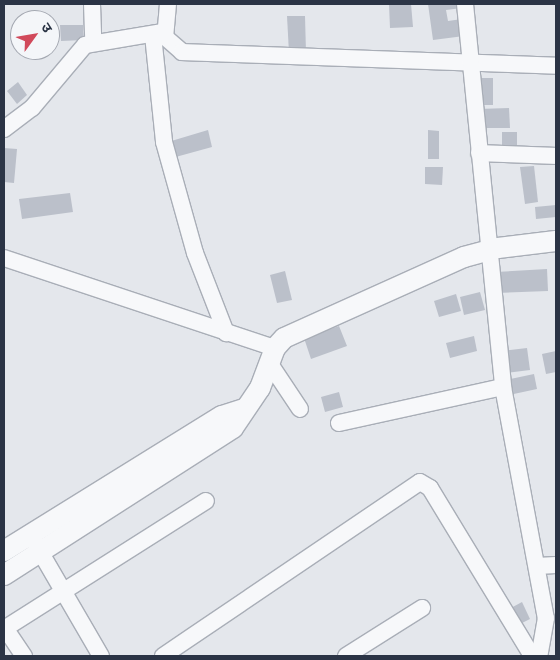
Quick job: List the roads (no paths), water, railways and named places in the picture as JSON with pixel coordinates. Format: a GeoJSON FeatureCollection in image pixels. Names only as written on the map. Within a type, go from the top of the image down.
{"type":"FeatureCollection","features":[{"type":"Feature","properties":{"kind":"street"},"geometry":{"type":"LineString","coordinates":[[92,4],[93,41]]}},
{"type":"Feature","properties":{"kind":"street"},"geometry":{"type":"LineString","coordinates":[[168,4],[159,33],[164,142],[195,253],[226,333]]}},
{"type":"Feature","properties":{"kind":"street"},"geometry":{"type":"LineString","coordinates":[[465,4],[487,250],[503,387],[546,624],[539,656]]}},
{"type":"Feature","properties":{"kind":"street"},"geometry":{"type":"LineString","coordinates":[[4,129],[32,108],[78,50],[93,41],[159,33]]}},
{"type":"Feature","properties":{"kind":"street"},"geometry":{"type":"LineString","coordinates":[[159,33],[167,42],[182,52],[556,66]]}},
{"type":"Feature","properties":{"kind":"street"},"geometry":{"type":"LineString","coordinates":[[478,153],[556,156]]}},
{"type":"Feature","properties":{"kind":"street"},"geometry":{"type":"LineString","coordinates":[[4,575],[232,428],[284,338],[487,250],[556,241]]}},
{"type":"Feature","properties":{"kind":"street"},"geometry":{"type":"LineString","coordinates":[[4,258],[226,333],[273,356],[300,409]]}},
{"type":"Feature","properties":{"kind":"street"},"geometry":{"type":"LineString","coordinates":[[339,423],[503,387]]}},
{"type":"Feature","properties":{"kind":"street"},"geometry":{"type":"LineString","coordinates":[[4,551],[222,416],[244,409]]}},
{"type":"Feature","properties":{"kind":"street"},"geometry":{"type":"LineString","coordinates":[[162,656],[420,482],[430,488],[532,656]]}},
{"type":"Feature","properties":{"kind":"street"},"geometry":{"type":"LineString","coordinates":[[24,656],[4,629],[206,501]]}},
{"type":"Feature","properties":{"kind":"street"},"geometry":{"type":"LineString","coordinates":[[30,535],[61,594],[101,656]]}},
{"type":"Feature","properties":{"kind":"street"},"geometry":{"type":"LineString","coordinates":[[537,566],[556,565]]}},
{"type":"Feature","properties":{"kind":"street"},"geometry":{"type":"LineString","coordinates":[[346,656],[422,608]]}}]}
